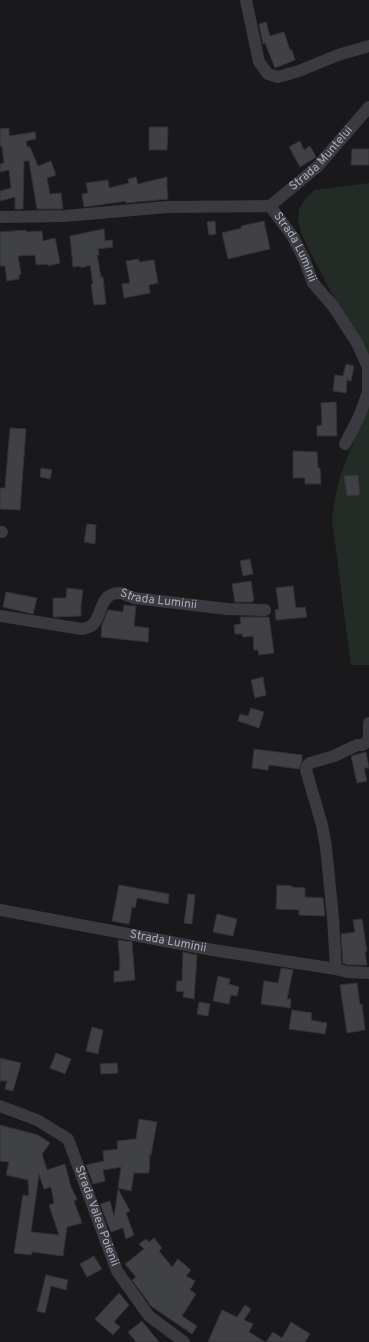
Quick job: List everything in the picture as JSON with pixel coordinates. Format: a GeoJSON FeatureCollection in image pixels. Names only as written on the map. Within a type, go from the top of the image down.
{"type":"FeatureCollection","features":[{"type":"Feature","properties":{"kind":"street"},"geometry":{"type":"LineString","coordinates":[[246,0],[259,62],[268,74],[278,77],[299,71],[338,55],[369,46]]}},
{"type":"Feature","properties":{"kind":"street","name":"Strada Muntelui"},"geometry":{"type":"LineString","coordinates":[[270,206],[317,167],[369,107]]}},
{"type":"Feature","properties":{"kind":"street","name":"Strada Luminii"},"geometry":{"type":"LineString","coordinates":[[0,217],[65,216],[167,207],[270,206],[293,237],[304,259],[313,284],[333,306],[357,343],[368,367],[368,392],[359,417],[345,444]]}},
{"type":"Feature","properties":{"kind":"street","name":"Strada Luminii"},"geometry":{"type":"LineString","coordinates":[[0,616],[82,628],[89,627],[93,624],[106,598],[119,593],[134,598],[227,609],[265,610]]}},
{"type":"Feature","properties":{"kind":"street"},"geometry":{"type":"LineString","coordinates":[[336,969],[326,847],[322,825],[306,770],[310,763],[334,756],[357,745],[362,745],[369,737],[369,723]]}},
{"type":"Feature","properties":{"kind":"street","name":"Strada Luminii"},"geometry":{"type":"LineString","coordinates":[[0,910],[213,950],[355,973],[369,973]]}},
{"type":"Feature","properties":{"kind":"street","name":"Strada Valea Poienii"},"geometry":{"type":"LineString","coordinates":[[0,1106],[37,1120],[68,1139],[116,1271],[149,1316],[184,1342]]}},
{"type":"Feature","properties":{"kind":"shaded area"},"geometry":{"type":"Polygon","coordinates":[[[369,183],[369,362],[314,260],[298,223],[299,209],[305,199],[315,190],[369,183]]]}},
{"type":"Feature","properties":{"kind":"shaded area"},"geometry":{"type":"Polygon","coordinates":[[[369,400],[369,665],[351,665],[332,520],[340,477],[369,400]]]}},
{"type":"Feature","properties":{"kind":"building"},"geometry":{"type":"Polygon","coordinates":[[[266,22],[270,36],[284,32],[295,60],[275,68],[265,43],[263,44],[259,24],[266,22]]]}},
{"type":"Feature","properties":{"kind":"building"},"geometry":{"type":"Polygon","coordinates":[[[149,127],[168,127],[167,150],[149,150],[149,127]]]}},
{"type":"Feature","properties":{"kind":"building"},"geometry":{"type":"Polygon","coordinates":[[[9,128],[9,136],[35,132],[36,139],[26,141],[27,147],[30,147],[38,166],[51,161],[56,175],[47,178],[50,194],[61,193],[63,209],[37,209],[29,161],[24,161],[23,209],[15,209],[15,197],[0,201],[0,191],[11,188],[9,170],[0,172],[0,164],[4,163],[2,146],[0,146],[0,129],[9,128]]]}},
{"type":"Feature","properties":{"kind":"building"},"geometry":{"type":"Polygon","coordinates":[[[300,141],[304,150],[310,146],[316,157],[300,167],[289,147],[300,141]]]}},
{"type":"Feature","properties":{"kind":"building"},"geometry":{"type":"Polygon","coordinates":[[[352,149],[369,149],[369,165],[351,165],[352,149]]]}},
{"type":"Feature","properties":{"kind":"building"},"geometry":{"type":"Polygon","coordinates":[[[136,177],[138,184],[167,177],[168,199],[126,203],[126,201],[84,207],[82,194],[88,193],[86,183],[108,180],[109,188],[129,183],[128,179],[136,177]]]}},
{"type":"Feature","properties":{"kind":"building"},"geometry":{"type":"Polygon","coordinates":[[[215,221],[216,234],[209,235],[207,222],[215,221]]]}},
{"type":"Feature","properties":{"kind":"building"},"geometry":{"type":"Polygon","coordinates":[[[264,221],[270,249],[228,259],[222,233],[242,228],[241,226],[264,221]]]}},
{"type":"Feature","properties":{"kind":"building"},"geometry":{"type":"Polygon","coordinates":[[[104,229],[105,241],[112,240],[113,247],[98,249],[99,255],[97,255],[101,277],[103,277],[106,304],[94,305],[90,265],[81,268],[81,266],[73,267],[70,236],[104,229]]]}},
{"type":"Feature","properties":{"kind":"building"},"geometry":{"type":"Polygon","coordinates":[[[26,230],[26,232],[42,231],[43,241],[55,238],[60,263],[48,266],[48,264],[36,265],[35,255],[18,256],[21,274],[19,275],[19,279],[7,281],[5,266],[0,266],[0,232],[26,230]]]}},
{"type":"Feature","properties":{"kind":"building"},"geometry":{"type":"Polygon","coordinates":[[[139,259],[139,262],[154,260],[158,283],[149,285],[150,293],[124,298],[122,284],[130,283],[126,261],[139,259]]]}},
{"type":"Feature","properties":{"kind":"building"},"geometry":{"type":"Polygon","coordinates":[[[346,364],[354,366],[351,381],[347,380],[346,393],[333,391],[335,375],[343,376],[346,364]]]}},
{"type":"Feature","properties":{"kind":"building"},"geometry":{"type":"Polygon","coordinates":[[[336,402],[337,436],[317,436],[317,426],[322,425],[321,403],[336,402]]]}},
{"type":"Feature","properties":{"kind":"building"},"geometry":{"type":"Polygon","coordinates":[[[10,428],[26,429],[20,510],[0,509],[0,488],[5,488],[10,428]]]}},
{"type":"Feature","properties":{"kind":"building"},"geometry":{"type":"Polygon","coordinates":[[[293,451],[317,452],[321,484],[305,484],[305,478],[293,478],[293,451]]]}},
{"type":"Feature","properties":{"kind":"building"},"geometry":{"type":"Polygon","coordinates":[[[41,468],[52,470],[50,479],[40,477],[41,468]]]}},
{"type":"Feature","properties":{"kind":"building"},"geometry":{"type":"Polygon","coordinates":[[[358,475],[360,495],[347,496],[344,476],[358,475]]]}},
{"type":"Feature","properties":{"kind":"building"},"geometry":{"type":"Polygon","coordinates":[[[87,524],[96,525],[95,544],[84,542],[87,524]]]}},
{"type":"Feature","properties":{"kind":"building"},"geometry":{"type":"Polygon","coordinates":[[[250,559],[253,574],[243,576],[240,561],[250,559]]]}},
{"type":"Feature","properties":{"kind":"building"},"geometry":{"type":"Polygon","coordinates":[[[251,581],[253,602],[235,602],[232,584],[251,581]]]}},
{"type":"Feature","properties":{"kind":"building"},"geometry":{"type":"Polygon","coordinates":[[[293,586],[296,608],[305,607],[307,617],[276,620],[275,610],[279,609],[276,588],[293,586]]]}},
{"type":"Feature","properties":{"kind":"building"},"geometry":{"type":"Polygon","coordinates":[[[67,588],[83,590],[81,616],[53,617],[53,598],[66,598],[67,588]]]}},
{"type":"Feature","properties":{"kind":"building"},"geometry":{"type":"Polygon","coordinates":[[[6,592],[37,598],[33,614],[3,607],[6,592]]]}},
{"type":"Feature","properties":{"kind":"building"},"geometry":{"type":"Polygon","coordinates":[[[124,605],[136,606],[134,626],[149,628],[148,642],[101,637],[102,625],[108,610],[123,612],[124,605]]]}},
{"type":"Feature","properties":{"kind":"building"},"geometry":{"type":"Polygon","coordinates":[[[240,617],[269,617],[274,653],[259,655],[258,650],[254,650],[253,636],[243,637],[242,634],[235,634],[234,625],[241,624],[240,617]]]}},
{"type":"Feature","properties":{"kind":"building"},"geometry":{"type":"Polygon","coordinates":[[[263,677],[266,695],[255,698],[251,680],[263,677]]]}},
{"type":"Feature","properties":{"kind":"building"},"geometry":{"type":"Polygon","coordinates":[[[251,708],[264,712],[259,728],[238,721],[240,714],[248,716],[251,708]]]}},
{"type":"Feature","properties":{"kind":"building"},"geometry":{"type":"Polygon","coordinates":[[[254,749],[302,755],[302,761],[299,769],[269,765],[268,770],[252,768],[254,749]]]}},
{"type":"Feature","properties":{"kind":"building"},"geometry":{"type":"Polygon","coordinates":[[[366,752],[369,768],[364,768],[367,781],[357,783],[351,756],[366,752]]]}},
{"type":"Feature","properties":{"kind":"building"},"geometry":{"type":"Polygon","coordinates":[[[119,885],[169,894],[168,904],[137,898],[135,908],[132,907],[129,924],[112,921],[119,885]]]}},
{"type":"Feature","properties":{"kind":"building"},"geometry":{"type":"Polygon","coordinates":[[[277,885],[305,888],[305,897],[323,898],[325,916],[299,915],[299,910],[276,909],[277,885]]]}},
{"type":"Feature","properties":{"kind":"building"},"geometry":{"type":"Polygon","coordinates":[[[188,894],[195,895],[192,924],[184,923],[188,894]]]}},
{"type":"Feature","properties":{"kind":"building"},"geometry":{"type":"Polygon","coordinates":[[[217,914],[237,919],[233,936],[213,932],[217,914]]]}},
{"type":"Feature","properties":{"kind":"building"},"geometry":{"type":"Polygon","coordinates":[[[362,919],[367,951],[365,952],[367,965],[348,965],[343,963],[341,934],[355,932],[353,920],[362,919]]]}},
{"type":"Feature","properties":{"kind":"building"},"geometry":{"type":"Polygon","coordinates":[[[118,940],[132,942],[135,980],[114,982],[114,971],[119,971],[120,965],[118,940]]]}},
{"type":"Feature","properties":{"kind":"building"},"geometry":{"type":"Polygon","coordinates":[[[183,952],[197,955],[194,999],[183,997],[184,992],[176,991],[177,981],[182,981],[183,952]]]}},
{"type":"Feature","properties":{"kind":"building"},"geometry":{"type":"Polygon","coordinates":[[[281,968],[293,970],[287,999],[291,999],[290,1008],[261,1004],[264,981],[278,983],[281,968]]]}},
{"type":"Feature","properties":{"kind":"building"},"geometry":{"type":"Polygon","coordinates":[[[218,976],[230,979],[229,984],[239,987],[237,996],[231,995],[229,1004],[213,1001],[218,976]]]}},
{"type":"Feature","properties":{"kind":"building"},"geometry":{"type":"Polygon","coordinates":[[[357,983],[360,1005],[362,1004],[365,1030],[347,1033],[340,985],[357,983]]]}},
{"type":"Feature","properties":{"kind":"building"},"geometry":{"type":"Polygon","coordinates":[[[199,1002],[210,1004],[208,1016],[197,1014],[199,1002]]]}},
{"type":"Feature","properties":{"kind":"building"},"geometry":{"type":"Polygon","coordinates":[[[292,1010],[312,1013],[311,1020],[327,1023],[325,1034],[289,1029],[292,1010]]]}},
{"type":"Feature","properties":{"kind":"building"},"geometry":{"type":"Polygon","coordinates":[[[92,1027],[103,1030],[98,1054],[86,1051],[92,1027]]]}},
{"type":"Feature","properties":{"kind":"building"},"geometry":{"type":"Polygon","coordinates":[[[56,1053],[71,1059],[65,1074],[50,1068],[56,1053]]]}},
{"type":"Feature","properties":{"kind":"building"},"geometry":{"type":"Polygon","coordinates":[[[0,1058],[21,1063],[13,1091],[5,1089],[7,1081],[0,1081],[0,1058]]]}},
{"type":"Feature","properties":{"kind":"building"},"geometry":{"type":"Polygon","coordinates":[[[117,1063],[118,1073],[101,1074],[100,1064],[117,1063]]]}},
{"type":"Feature","properties":{"kind":"building"},"geometry":{"type":"Polygon","coordinates":[[[139,1119],[157,1122],[151,1155],[150,1154],[149,1173],[134,1173],[131,1191],[118,1188],[121,1167],[103,1170],[105,1181],[93,1184],[86,1165],[104,1161],[103,1151],[118,1149],[117,1141],[136,1139],[139,1119]]]}},
{"type":"Feature","properties":{"kind":"building"},"geometry":{"type":"Polygon","coordinates":[[[0,1125],[38,1135],[50,1143],[42,1154],[47,1170],[65,1164],[71,1187],[77,1199],[74,1201],[82,1223],[67,1227],[63,1256],[32,1252],[31,1255],[14,1253],[23,1195],[29,1196],[28,1180],[6,1175],[9,1162],[0,1161],[0,1125]],[[39,1174],[31,1232],[59,1235],[49,1205],[54,1203],[51,1187],[44,1189],[39,1174]]]}},
{"type":"Feature","properties":{"kind":"building"},"geometry":{"type":"Polygon","coordinates":[[[118,1189],[130,1211],[126,1213],[134,1235],[126,1239],[123,1228],[111,1232],[100,1204],[110,1201],[114,1217],[118,1189]]]}},
{"type":"Feature","properties":{"kind":"building"},"geometry":{"type":"Polygon","coordinates":[[[154,1238],[162,1248],[159,1251],[172,1267],[178,1259],[191,1270],[186,1276],[195,1281],[190,1290],[196,1294],[182,1316],[197,1326],[192,1334],[151,1306],[132,1280],[136,1277],[125,1264],[144,1249],[139,1244],[146,1239],[149,1242],[154,1238]]]}},
{"type":"Feature","properties":{"kind":"building"},"geometry":{"type":"Polygon","coordinates":[[[94,1256],[102,1269],[87,1277],[80,1264],[94,1256]]]}},
{"type":"Feature","properties":{"kind":"building"},"geometry":{"type":"Polygon","coordinates":[[[46,1275],[68,1280],[66,1290],[51,1286],[45,1313],[37,1311],[46,1275]]]}},
{"type":"Feature","properties":{"kind":"building"},"geometry":{"type":"Polygon","coordinates":[[[119,1293],[129,1305],[114,1322],[120,1327],[113,1335],[95,1319],[119,1293]]]}},
{"type":"Feature","properties":{"kind":"building"},"geometry":{"type":"Polygon","coordinates":[[[245,1305],[251,1309],[244,1320],[253,1324],[249,1332],[265,1342],[208,1342],[222,1310],[237,1317],[245,1305]]]}},
{"type":"Feature","properties":{"kind":"building"},"geometry":{"type":"Polygon","coordinates":[[[142,1321],[159,1342],[136,1342],[128,1332],[142,1321]]]}},
{"type":"Feature","properties":{"kind":"building"},"geometry":{"type":"Polygon","coordinates":[[[291,1322],[310,1334],[305,1342],[266,1342],[273,1332],[282,1338],[291,1322]]]}}]}
